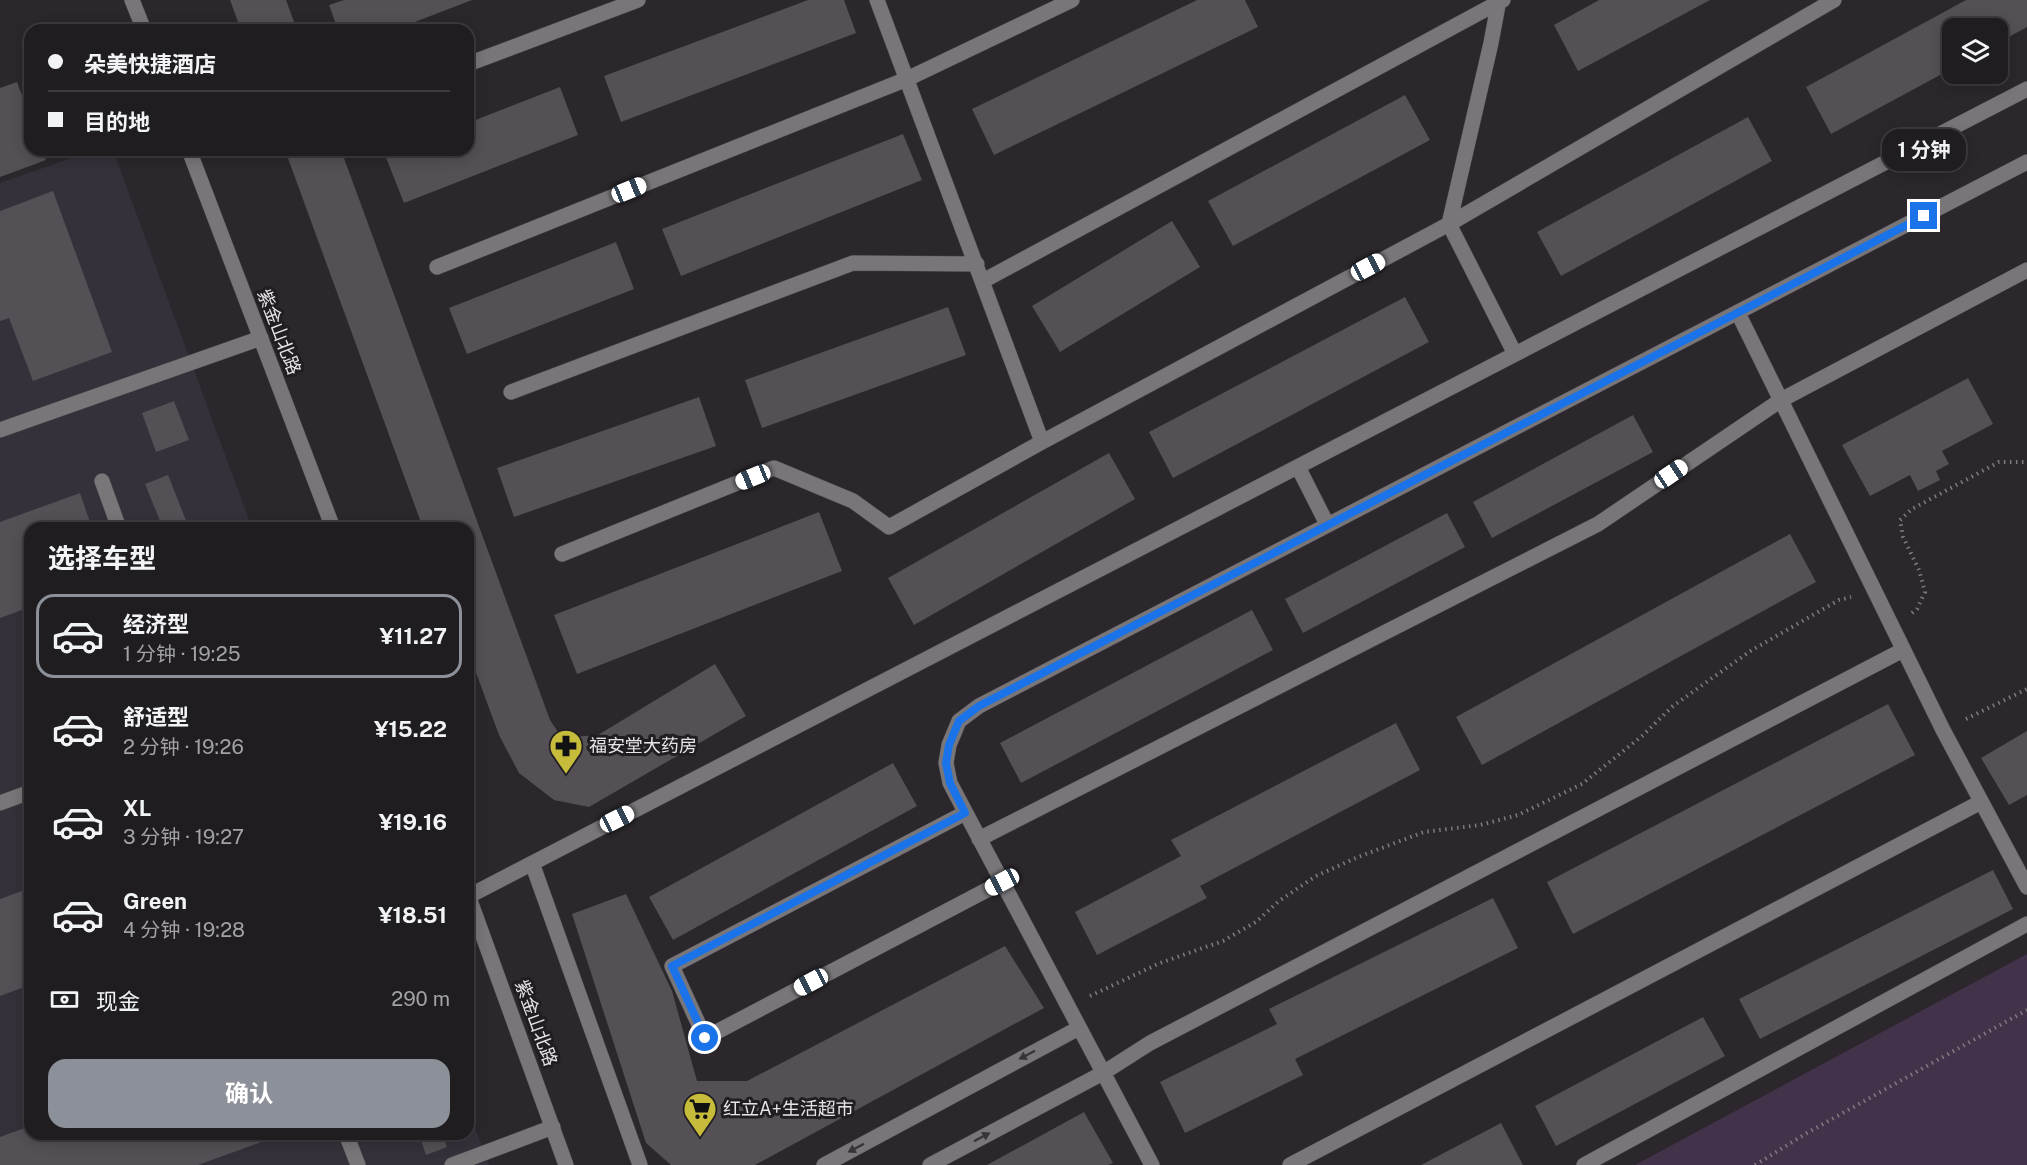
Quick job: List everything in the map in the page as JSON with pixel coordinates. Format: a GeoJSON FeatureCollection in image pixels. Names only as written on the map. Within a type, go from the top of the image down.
{"type":"FeatureCollection","features":[{"type":"Feature","properties":{"kind":"street"},"geometry":{"type":"LineString","coordinates":[[132,0],[142,24]]}},
{"type":"Feature","properties":{"kind":"street"},"geometry":{"type":"LineString","coordinates":[[474,62],[638,0]]}},
{"type":"Feature","properties":{"kind":"street"},"geometry":{"type":"LineString","coordinates":[[877,0],[1042,442]]}},
{"type":"Feature","properties":{"kind":"street"},"geometry":{"type":"LineString","coordinates":[[437,267],[907,79],[1072,0]]}},
{"type":"Feature","properties":{"kind":"street"},"geometry":{"type":"LineString","coordinates":[[562,554],[774,468],[853,501],[889,527],[1042,442],[1449,224],[1834,0]]}},
{"type":"Feature","properties":{"kind":"street"},"geometry":{"type":"LineString","coordinates":[[1500,1],[1449,224],[1515,354]]}},
{"type":"Feature","properties":{"kind":"street"},"geometry":{"type":"LineString","coordinates":[[983,281],[1500,1]]}},
{"type":"Feature","properties":{"kind":"street"},"geometry":{"type":"LineString","coordinates":[[474,892],[2027,89]]}},
{"type":"Feature","properties":{"kind":"street","name":"紫金山北路"},"geometry":{"type":"LineString","coordinates":[[191,156],[331,522]]}},
{"type":"Feature","properties":{"kind":"street"},"geometry":{"type":"LineString","coordinates":[[1152,1165],[950,783],[946,763],[949,745],[959,721],[979,706],[2027,162]]}},
{"type":"Feature","properties":{"kind":"street"},"geometry":{"type":"LineString","coordinates":[[511,392],[853,263],[977,264]]}},
{"type":"Feature","properties":{"kind":"street"},"geometry":{"type":"LineString","coordinates":[[980,840],[1598,524],[1781,400],[2027,270]]}},
{"type":"Feature","properties":{"kind":"street"},"geometry":{"type":"LineString","coordinates":[[1738,313],[1943,730],[2027,887]]}},
{"type":"Feature","properties":{"kind":"street"},"geometry":{"type":"LineString","coordinates":[[0,430],[261,338]]}},
{"type":"Feature","properties":{"kind":"street"},"geometry":{"type":"LineString","coordinates":[[1298,467],[1327,524]]}},
{"type":"Feature","properties":{"kind":"street"},"geometry":{"type":"LineString","coordinates":[[102,481],[117,522]]}},
{"type":"Feature","properties":{"kind":"street"},"geometry":{"type":"LineString","coordinates":[[930,1165],[1103,1073],[1150,1043],[1904,650]]}},
{"type":"Feature","properties":{"kind":"street"},"geometry":{"type":"LineString","coordinates":[[0,803],[24,794]]}},
{"type":"Feature","properties":{"kind":"street"},"geometry":{"type":"LineString","coordinates":[[1290,1165],[1981,802]]}},
{"type":"Feature","properties":{"kind":"street"},"geometry":{"type":"LineString","coordinates":[[965,813],[672,966],[705,1038],[1002,882]]}},
{"type":"Feature","properties":{"kind":"street"},"geometry":{"type":"LineString","coordinates":[[532,863],[640,1165]]}},
{"type":"Feature","properties":{"kind":"street","name":"紫金山北路"},"geometry":{"type":"LineString","coordinates":[[474,911],[566,1165]]}},
{"type":"Feature","properties":{"kind":"street"},"geometry":{"type":"LineString","coordinates":[[1584,1165],[2027,924]]}},
{"type":"Feature","properties":{"kind":"street"},"geometry":{"type":"LineString","coordinates":[[824,1165],[1079,1028]]}},
{"type":"Feature","properties":{"kind":"street"},"geometry":{"type":"LineString","coordinates":[[452,1165],[553,1126]]}},
{"type":"Feature","properties":{"kind":"street"},"geometry":{"type":"LineString","coordinates":[[348,1140],[358,1165]]}},
{"type":"Feature","properties":{"kind":"path"},"geometry":{"type":"LineString","coordinates":[[1893,629],[1917,609],[1925,592],[1919,570],[1903,537],[1900,520],[1912,509],[1999,462],[2027,462]]}},
{"type":"Feature","properties":{"kind":"path"},"geometry":{"type":"LineString","coordinates":[[1068,1007],[1160,963],[1223,941],[1256,922],[1279,901],[1316,876],[1358,857],[1424,832],[1480,825],[1518,815],[1582,784],[1642,736],[1673,706],[1752,650],[1839,600],[1875,592]]}},
{"type":"Feature","properties":{"kind":"path"},"geometry":{"type":"LineString","coordinates":[[1943,730],[2027,689]]}},
{"type":"Feature","properties":{"kind":"path"},"geometry":{"type":"LineString","coordinates":[[1755,1165],[1807,1133],[2027,1010]]}},
{"type":"Feature","properties":{"kind":"shaded area"},"geometry":{"type":"Polygon","coordinates":[[[77,156],[115,156],[250,522],[24,522],[24,1140],[474,1140],[474,1125],[489,1165],[0,1165],[0,183],[77,156]]]}},
{"type":"Feature","properties":{"kind":"shaded area"},"geometry":{"type":"Polygon","coordinates":[[[2027,954],[2027,1165],[1635,1165],[2027,954]]]}},
{"type":"Feature","properties":{"kind":"building"},"geometry":{"type":"Polygon","coordinates":[[[230,0],[286,0],[295,24],[239,24],[230,0]]]}},
{"type":"Feature","properties":{"kind":"building"},"geometry":{"type":"Polygon","coordinates":[[[344,0],[472,0],[410,24],[336,24],[329,5],[344,0]]]}},
{"type":"Feature","properties":{"kind":"building"},"geometry":{"type":"Polygon","coordinates":[[[808,0],[844,0],[856,33],[621,122],[604,76],[808,0]]]}},
{"type":"Feature","properties":{"kind":"building"},"geometry":{"type":"Polygon","coordinates":[[[1197,0],[1245,0],[1258,27],[994,155],[972,109],[1197,0]]]}},
{"type":"Feature","properties":{"kind":"building"},"geometry":{"type":"Polygon","coordinates":[[[1599,0],[1710,0],[1578,71],[1554,25],[1599,0]]]}},
{"type":"Feature","properties":{"kind":"building"},"geometry":{"type":"Polygon","coordinates":[[[1966,0],[2027,0],[2027,27],[2008,37],[2008,18],[1942,18],[1942,74],[1831,134],[1806,87],[1966,0]]]}},
{"type":"Feature","properties":{"kind":"building"},"geometry":{"type":"Polygon","coordinates":[[[17,82],[24,101],[24,156],[44,156],[46,160],[0,177],[0,88],[17,82]]]}},
{"type":"Feature","properties":{"kind":"building"},"geometry":{"type":"Polygon","coordinates":[[[560,87],[578,135],[404,203],[385,156],[474,156],[474,121],[560,87]]]}},
{"type":"Feature","properties":{"kind":"building"},"geometry":{"type":"Polygon","coordinates":[[[1405,95],[1430,140],[1233,246],[1208,201],[1405,95]]]}},
{"type":"Feature","properties":{"kind":"building"},"geometry":{"type":"Polygon","coordinates":[[[1748,117],[1772,161],[1561,276],[1537,232],[1748,117]]]}},
{"type":"Feature","properties":{"kind":"building"},"geometry":{"type":"Polygon","coordinates":[[[903,134],[922,180],[681,276],[662,229],[903,134]]]}},
{"type":"Feature","properties":{"kind":"building"},"geometry":{"type":"Polygon","coordinates":[[[287,156],[343,156],[550,720],[562,738],[598,735],[715,664],[746,716],[589,807],[554,800],[519,773],[499,735],[474,667],[474,522],[421,522],[287,156]]]}},
{"type":"Feature","properties":{"kind":"building"},"geometry":{"type":"Polygon","coordinates":[[[53,191],[112,352],[33,381],[9,318],[0,321],[0,211],[53,191]]]}},
{"type":"Feature","properties":{"kind":"building"},"geometry":{"type":"Polygon","coordinates":[[[1172,221],[1200,267],[1060,352],[1032,306],[1172,221]]]}},
{"type":"Feature","properties":{"kind":"building"},"geometry":{"type":"Polygon","coordinates":[[[616,242],[634,289],[467,354],[449,308],[616,242]]]}},
{"type":"Feature","properties":{"kind":"building"},"geometry":{"type":"Polygon","coordinates":[[[1405,297],[1429,342],[1173,478],[1149,432],[1405,297]]]}},
{"type":"Feature","properties":{"kind":"building"},"geometry":{"type":"Polygon","coordinates":[[[948,307],[966,355],[762,428],[745,380],[948,307]]]}},
{"type":"Feature","properties":{"kind":"building"},"geometry":{"type":"Polygon","coordinates":[[[1968,378],[1993,424],[1942,451],[1949,464],[1936,471],[1940,480],[1918,491],[1910,475],[1870,496],[1842,445],[1968,378]]]}},
{"type":"Feature","properties":{"kind":"building"},"geometry":{"type":"Polygon","coordinates":[[[699,397],[716,446],[514,517],[497,468],[699,397]]]}},
{"type":"Feature","properties":{"kind":"building"},"geometry":{"type":"Polygon","coordinates":[[[174,401],[189,440],[156,452],[142,413],[174,401]]]}},
{"type":"Feature","properties":{"kind":"building"},"geometry":{"type":"Polygon","coordinates":[[[1633,415],[1653,452],[1492,538],[1473,502],[1633,415]]]}},
{"type":"Feature","properties":{"kind":"building"},"geometry":{"type":"Polygon","coordinates":[[[1109,453],[1135,499],[914,625],[888,578],[1109,453]]]}},
{"type":"Feature","properties":{"kind":"building"},"geometry":{"type":"Polygon","coordinates":[[[168,475],[187,522],[161,522],[145,484],[168,475]]]}},
{"type":"Feature","properties":{"kind":"building"},"geometry":{"type":"Polygon","coordinates":[[[80,493],[90,522],[24,522],[24,609],[0,618],[0,522],[80,493]]]}},
{"type":"Feature","properties":{"kind":"building"},"geometry":{"type":"Polygon","coordinates":[[[819,512],[842,571],[577,674],[554,615],[819,512]]]}},
{"type":"Feature","properties":{"kind":"building"},"geometry":{"type":"Polygon","coordinates":[[[1447,513],[1465,547],[1303,633],[1285,599],[1447,513]]]}},
{"type":"Feature","properties":{"kind":"building"},"geometry":{"type":"Polygon","coordinates":[[[1790,534],[1816,582],[1482,765],[1456,717],[1790,534]]]}},
{"type":"Feature","properties":{"kind":"building"},"geometry":{"type":"Polygon","coordinates":[[[1252,610],[1273,650],[1021,783],[1000,743],[1252,610]]]}},
{"type":"Feature","properties":{"kind":"building"},"geometry":{"type":"Polygon","coordinates":[[[1888,704],[1915,755],[1573,934],[1547,882],[1888,704]]]}},
{"type":"Feature","properties":{"kind":"building"},"geometry":{"type":"Polygon","coordinates":[[[1396,723],[1420,770],[1200,886],[1207,898],[1097,955],[1075,912],[1181,856],[1171,840],[1396,723]]]}},
{"type":"Feature","properties":{"kind":"building"},"geometry":{"type":"Polygon","coordinates":[[[2027,731],[2027,795],[2009,805],[1981,758],[2027,731]]]}},
{"type":"Feature","properties":{"kind":"building"},"geometry":{"type":"Polygon","coordinates":[[[893,763],[917,806],[673,940],[649,897],[893,763]]]}},
{"type":"Feature","properties":{"kind":"building"},"geometry":{"type":"Polygon","coordinates":[[[1993,870],[2013,909],[1760,1039],[1739,999],[1993,870]]]}},
{"type":"Feature","properties":{"kind":"building"},"geometry":{"type":"Polygon","coordinates":[[[24,890],[24,987],[0,996],[0,899],[24,890]]]}},
{"type":"Feature","properties":{"kind":"building"},"geometry":{"type":"Polygon","coordinates":[[[626,894],[672,991],[697,1081],[747,1081],[1005,946],[1044,1008],[755,1165],[671,1165],[646,1143],[572,914],[626,894]]]}},
{"type":"Feature","properties":{"kind":"building"},"geometry":{"type":"Polygon","coordinates":[[[1493,898],[1518,948],[1295,1059],[1303,1075],[1185,1133],[1160,1082],[1277,1024],[1269,1009],[1493,898]]]}},
{"type":"Feature","properties":{"kind":"building"},"geometry":{"type":"Polygon","coordinates":[[[1703,1017],[1725,1056],[1556,1146],[1535,1106],[1703,1017]]]}},
{"type":"Feature","properties":{"kind":"building"},"geometry":{"type":"Polygon","coordinates":[[[1084,1112],[1113,1163],[1108,1165],[987,1165],[1084,1112]]]}},
{"type":"Feature","properties":{"kind":"building"},"geometry":{"type":"Polygon","coordinates":[[[1501,1123],[1523,1165],[1421,1165],[1501,1123]]]}},
{"type":"Feature","properties":{"kind":"building"},"geometry":{"type":"Polygon","coordinates":[[[24,1128],[24,1140],[267,1140],[198,1165],[0,1165],[0,1137],[24,1128]]]}},
{"type":"Feature","properties":{"kind":"building"},"geometry":{"type":"Polygon","coordinates":[[[421,1140],[444,1140],[447,1147],[426,1155],[421,1140]]]}},
{"type":"Feature","properties":{"kind":"place","name":"福安堂大药房"},"geometry":{"type":"Point","coordinates":[566,775]}},
{"type":"Feature","properties":{"kind":"place","name":"红立A+生活超市"},"geometry":{"type":"Point","coordinates":[700,1138]}},
{"type":"Feature","properties":{"kind":"route"},"geometry":{"type":"LineString","coordinates":[[705,1038],[672,966],[965,813],[950,783],[946,763],[949,745],[959,721],[979,706],[1924,216]]}}]}
